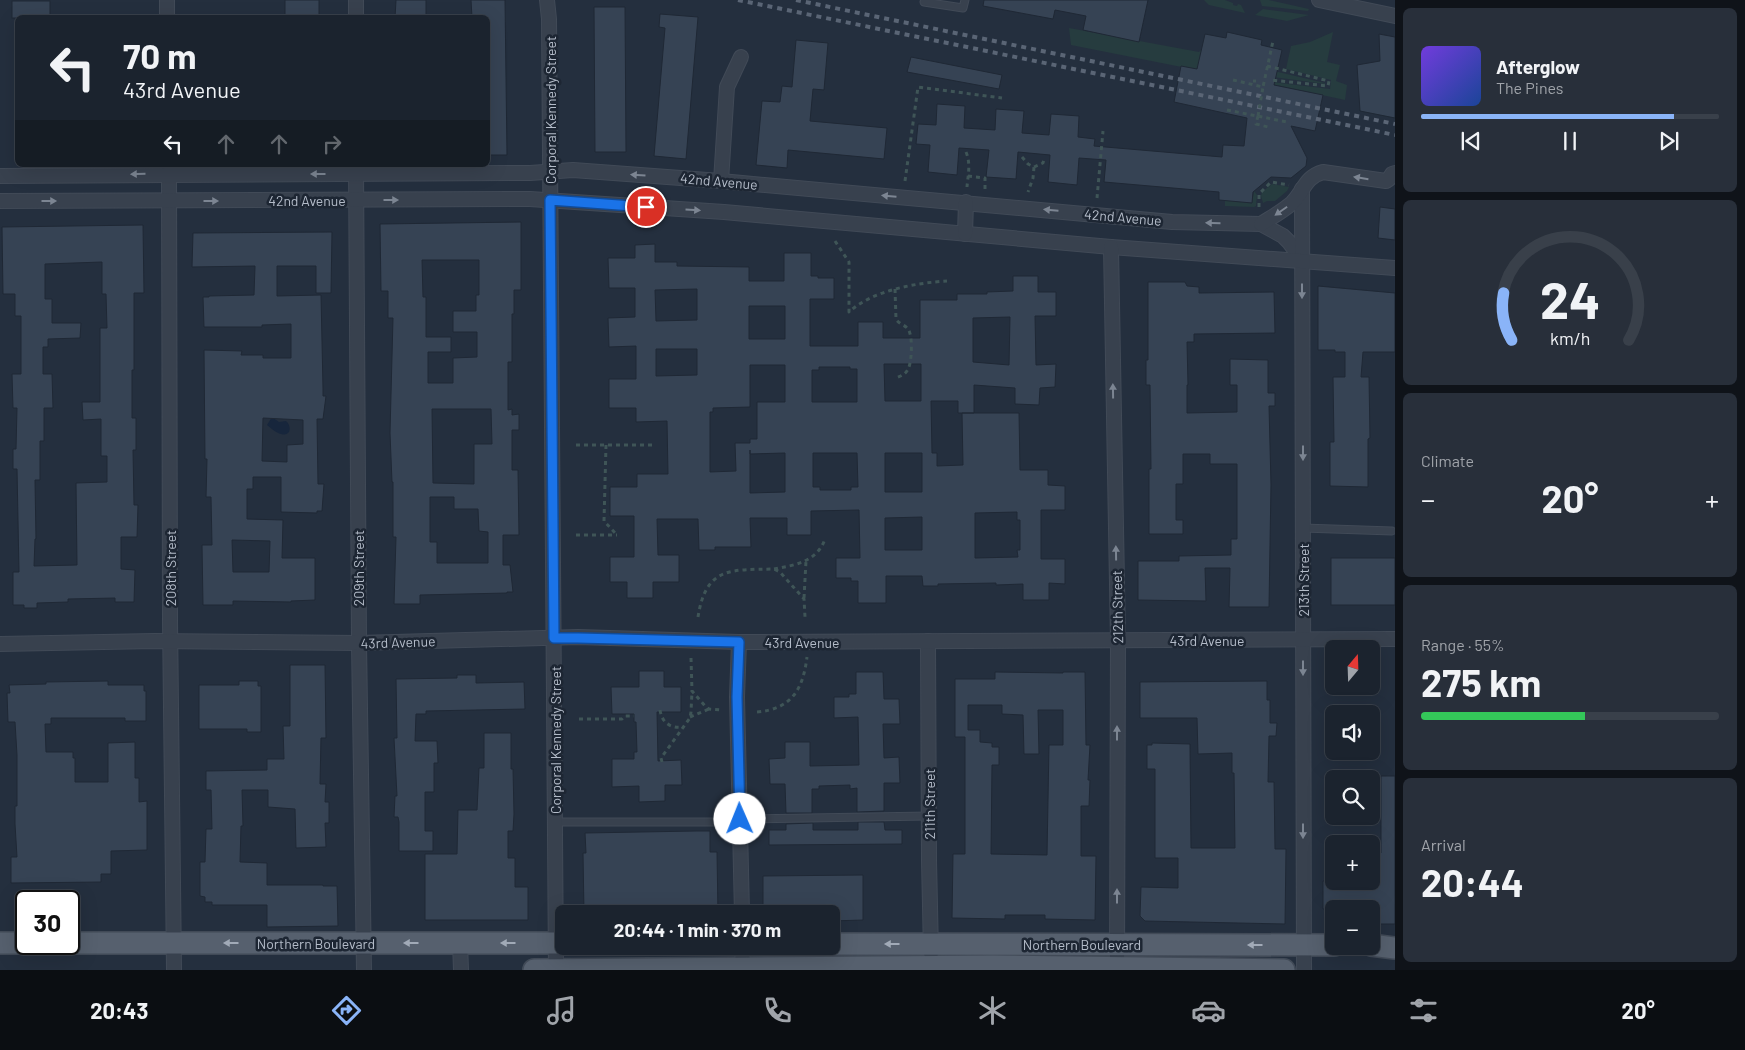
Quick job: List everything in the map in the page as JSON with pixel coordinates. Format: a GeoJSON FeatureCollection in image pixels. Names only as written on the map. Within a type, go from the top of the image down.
{"type":"FeatureCollection","features":[{"type":"Feature","properties":{"kind":"main road"},"geometry":{"type":"LineString","coordinates":[[0,943],[15,943]]}},
{"type":"Feature","properties":{"kind":"main road","name":"Northern Boulevard"},"geometry":{"type":"LineString","coordinates":[[80,943],[555,944]]}},
{"type":"Feature","properties":{"kind":"main road","name":"Northern Boulevard"},"geometry":{"type":"LineString","coordinates":[[840,944],[1325,945]]}},
{"type":"Feature","properties":{"kind":"main road"},"geometry":{"type":"LineString","coordinates":[[1380,946],[1395,948]]}},
{"type":"Feature","properties":{"kind":"main road","name":"Northern Boulevard"},"geometry":{"type":"LineString","coordinates":[[534,970],[932,967],[1117,967],[1284,970]]}},
{"type":"Feature","properties":{"kind":"street"},"geometry":{"type":"LineString","coordinates":[[167,0],[167,15]]}},
{"type":"Feature","properties":{"kind":"street"},"geometry":{"type":"LineString","coordinates":[[356,0],[356,15]]}},
{"type":"Feature","properties":{"kind":"street","name":"Corporal Kennedy Street"},"geometry":{"type":"LineString","coordinates":[[547,0],[549,20],[555,822],[558,905]]}},
{"type":"Feature","properties":{"kind":"street"},"geometry":{"type":"LineString","coordinates":[[1318,0],[1395,16]]}},
{"type":"Feature","properties":{"kind":"street"},"geometry":{"type":"LineString","coordinates":[[722,181],[727,86],[741,57]]}},
{"type":"Feature","properties":{"kind":"street","name":"42nd Avenue"},"geometry":{"type":"LineString","coordinates":[[0,176],[168,170],[356,169],[530,173],[573,170],[966,202],[1172,222],[1261,224],[1283,236],[1302,260]]}},
{"type":"Feature","properties":{"kind":"street","name":"209th Street"},"geometry":{"type":"LineString","coordinates":[[356,169],[359,643],[364,970]]}},
{"type":"Feature","properties":{"kind":"street","name":"208th Street"},"geometry":{"type":"LineString","coordinates":[[168,170],[170,641],[174,970]]}},
{"type":"Feature","properties":{"kind":"street"},"geometry":{"type":"LineString","coordinates":[[1261,224],[1293,202],[1297,188],[1315,174],[1323,172],[1386,181],[1395,173]]}},
{"type":"Feature","properties":{"kind":"street","name":"213th Street"},"geometry":{"type":"LineString","coordinates":[[1297,188],[1302,260],[1304,970]]}},
{"type":"Feature","properties":{"kind":"street","name":"42nd Avenue"},"geometry":{"type":"LineString","coordinates":[[0,201],[550,200],[733,213],[1111,247],[1395,268]]}},
{"type":"Feature","properties":{"kind":"street"},"geometry":{"type":"LineString","coordinates":[[965,234],[966,202]]}},
{"type":"Feature","properties":{"kind":"street","name":"212th Street"},"geometry":{"type":"LineString","coordinates":[[1111,247],[1118,640],[1117,967]]}},
{"type":"Feature","properties":{"kind":"street","name":"43rd Avenue"},"geometry":{"type":"LineString","coordinates":[[0,644],[170,641],[359,643],[554,638],[739,642],[1395,639]]}},
{"type":"Feature","properties":{"kind":"street","name":"211th Street"},"geometry":{"type":"LineString","coordinates":[[928,641],[932,967]]}},
{"type":"Feature","properties":{"kind":"street"},"geometry":{"type":"LineString","coordinates":[[739,642],[737,697],[742,905]]}},
{"type":"Feature","properties":{"kind":"street"},"geometry":{"type":"LineString","coordinates":[[460,943],[460,970]]}},
{"type":"Feature","properties":{"kind":"street"},"geometry":{"type":"LineString","coordinates":[[976,944],[976,968]]}},
{"type":"Feature","properties":{"kind":"street","name":"Corporal Kennedy Street"},"geometry":{"type":"LineString","coordinates":[[556,970],[558,955]]}},
{"type":"Feature","properties":{"kind":"street"},"geometry":{"type":"LineString","coordinates":[[742,955],[743,968]]}},
{"type":"Feature","properties":{"kind":"lane"},"geometry":{"type":"LineString","coordinates":[[924,2],[963,8],[965,0]]}},
{"type":"Feature","properties":{"kind":"lane"},"geometry":{"type":"LineString","coordinates":[[1303,528],[1392,531]]}},
{"type":"Feature","properties":{"kind":"lane"},"geometry":{"type":"LineString","coordinates":[[555,822],[929,816]]}},
{"type":"Feature","properties":{"kind":"path"},"geometry":{"type":"LineString","coordinates":[[1268,127],[1256,124],[1273,41]]}},
{"type":"Feature","properties":{"kind":"path"},"geometry":{"type":"LineString","coordinates":[[1268,66],[1329,82],[1328,86],[1271,80]]}},
{"type":"Feature","properties":{"kind":"path"},"geometry":{"type":"LineString","coordinates":[[1233,80],[1263,87]]}},
{"type":"Feature","properties":{"kind":"path"},"geometry":{"type":"LineString","coordinates":[[905,181],[918,87],[1002,98]]}},
{"type":"Feature","properties":{"kind":"path"},"geometry":{"type":"LineString","coordinates":[[1226,110],[1287,122]]}},
{"type":"Feature","properties":{"kind":"path"},"geometry":{"type":"LineString","coordinates":[[1097,198],[1102,131]]}},
{"type":"Feature","properties":{"kind":"path"},"geometry":{"type":"LineString","coordinates":[[966,152],[969,159],[967,187]]}},
{"type":"Feature","properties":{"kind":"path"},"geometry":{"type":"LineString","coordinates":[[1022,157],[1028,164],[1034,167]]}},
{"type":"Feature","properties":{"kind":"path"},"geometry":{"type":"LineString","coordinates":[[1034,167],[1043,162],[1044,159]]}},
{"type":"Feature","properties":{"kind":"path"},"geometry":{"type":"LineString","coordinates":[[1028,192],[1033,178],[1034,167]]}},
{"type":"Feature","properties":{"kind":"path"},"geometry":{"type":"LineString","coordinates":[[968,176],[986,178],[985,188]]}},
{"type":"Feature","properties":{"kind":"path"},"geometry":{"type":"LineString","coordinates":[[1259,207],[1259,194],[1272,182],[1297,188]]}},
{"type":"Feature","properties":{"kind":"path"},"geometry":{"type":"LineString","coordinates":[[836,240],[849,262],[849,312],[866,300],[895,289],[916,284],[947,281]]}},
{"type":"Feature","properties":{"kind":"path"},"geometry":{"type":"LineString","coordinates":[[895,289],[897,322],[909,330],[911,334],[909,367],[902,375],[896,378]]}},
{"type":"Feature","properties":{"kind":"path"},"geometry":{"type":"LineString","coordinates":[[576,445],[656,445]]}},
{"type":"Feature","properties":{"kind":"path"},"geometry":{"type":"LineString","coordinates":[[576,535],[617,535],[604,521],[606,445]]}},
{"type":"Feature","properties":{"kind":"path"},"geometry":{"type":"LineString","coordinates":[[698,616],[704,593],[709,584],[718,577],[730,571],[774,569],[806,561],[823,546],[825,539]]}},
{"type":"Feature","properties":{"kind":"path"},"geometry":{"type":"LineString","coordinates":[[805,617],[806,561]]}},
{"type":"Feature","properties":{"kind":"path"},"geometry":{"type":"LineString","coordinates":[[774,569],[780,572],[804,599]]}},
{"type":"Feature","properties":{"kind":"path"},"geometry":{"type":"LineString","coordinates":[[757,712],[769,711],[792,698],[800,688],[805,676],[807,657]]}},
{"type":"Feature","properties":{"kind":"path"},"geometry":{"type":"LineString","coordinates":[[662,762],[661,758],[690,718],[692,691],[691,658]]}},
{"type":"Feature","properties":{"kind":"path"},"geometry":{"type":"LineString","coordinates":[[692,691],[709,709]]}},
{"type":"Feature","properties":{"kind":"path"},"geometry":{"type":"LineString","coordinates":[[690,718],[709,709],[722,710]]}},
{"type":"Feature","properties":{"kind":"path"},"geometry":{"type":"LineString","coordinates":[[660,710],[661,717],[665,723],[673,727],[684,727]]}},
{"type":"Feature","properties":{"kind":"path"},"geometry":{"type":"LineString","coordinates":[[579,719],[622,719],[626,716],[634,716]]}},
{"type":"Feature","properties":{"kind":"green space"},"geometry":{"type":"Polygon","coordinates":[[[1204,0],[1225,0],[1233,3],[1233,5],[1237,6],[1238,4],[1241,5],[1245,13],[1209,5],[1204,0]]]}},
{"type":"Feature","properties":{"kind":"green space"},"geometry":{"type":"Polygon","coordinates":[[[1260,0],[1269,0],[1309,9],[1308,11],[1262,6],[1260,0]]]}},
{"type":"Feature","properties":{"kind":"green space"},"geometry":{"type":"Polygon","coordinates":[[[1263,9],[1309,15],[1287,21],[1255,15],[1263,9]]]}},
{"type":"Feature","properties":{"kind":"green space"},"geometry":{"type":"Polygon","coordinates":[[[1069,28],[1223,55],[1252,81],[1071,45],[1069,28]]]}},
{"type":"Feature","properties":{"kind":"green space"},"geometry":{"type":"Polygon","coordinates":[[[1333,32],[1327,62],[1340,65],[1336,81],[1347,85],[1345,100],[1271,84],[1272,82],[1330,89],[1331,80],[1286,69],[1291,46],[1310,42],[1333,32]]]}},
{"type":"Feature","properties":{"kind":"green space"},"geometry":{"type":"Polygon","coordinates":[[[1274,71],[1325,83],[1325,84],[1273,77],[1274,71]]]}},
{"type":"Feature","properties":{"kind":"green space"},"geometry":{"type":"Polygon","coordinates":[[[1272,184],[1289,187],[1275,201],[1263,203],[1262,192],[1272,184]]]}},
{"type":"Feature","properties":{"kind":"green space"},"geometry":{"type":"Polygon","coordinates":[[[1254,191],[1257,195],[1256,206],[1225,206],[1225,200],[1252,203],[1254,191]]]}},
{"type":"Feature","properties":{"kind":"water"},"geometry":{"type":"Polygon","coordinates":[[[272,417],[279,422],[286,421],[290,430],[289,433],[284,435],[267,425],[272,417]]]}},
{"type":"Feature","properties":{"kind":"building"},"geometry":{"type":"Polygon","coordinates":[[[285,0],[319,0],[319,15],[285,15],[285,0]]]}},
{"type":"Feature","properties":{"kind":"building"},"geometry":{"type":"Polygon","coordinates":[[[396,0],[426,0],[426,15],[395,15],[396,0]]]}},
{"type":"Feature","properties":{"kind":"building"},"geometry":{"type":"Polygon","coordinates":[[[471,0],[505,0],[507,155],[490,155],[490,15],[472,15],[471,0]]]}},
{"type":"Feature","properties":{"kind":"building"},"geometry":{"type":"Polygon","coordinates":[[[984,0],[1148,0],[1139,42],[1083,30],[1086,16],[1055,10],[1053,19],[983,6],[984,0]]]}},
{"type":"Feature","properties":{"kind":"building"},"geometry":{"type":"Polygon","coordinates":[[[12,1],[50,1],[50,15],[15,15],[15,18],[12,18],[12,1]]]}},
{"type":"Feature","properties":{"kind":"building"},"geometry":{"type":"Polygon","coordinates":[[[594,7],[625,7],[626,152],[595,152],[594,7]]]}},
{"type":"Feature","properties":{"kind":"building"},"geometry":{"type":"Polygon","coordinates":[[[660,14],[698,17],[686,159],[654,156],[665,28],[659,27],[660,14]]]}},
{"type":"Feature","properties":{"kind":"building"},"geometry":{"type":"Polygon","coordinates":[[[1227,32],[1262,40],[1261,45],[1282,50],[1274,85],[1323,95],[1315,131],[1291,126],[1307,158],[1306,166],[1291,178],[1271,177],[1253,192],[1252,203],[1219,200],[1219,192],[1104,182],[1106,160],[1079,158],[1077,185],[1048,182],[1050,155],[1018,152],[1016,179],[986,177],[989,150],[959,148],[957,175],[928,172],[930,145],[916,144],[918,124],[936,125],[937,104],[965,106],[964,128],[995,130],[996,109],[1024,111],[1022,133],[1049,135],[1051,114],[1079,116],[1078,137],[1095,139],[1094,146],[1222,157],[1223,145],[1244,146],[1247,118],[1174,102],[1181,66],[1197,69],[1205,34],[1226,38],[1227,32]]]}},
{"type":"Feature","properties":{"kind":"building"},"geometry":{"type":"Polygon","coordinates":[[[1379,34],[1395,37],[1395,118],[1360,111],[1357,65],[1380,61],[1379,34]]]}},
{"type":"Feature","properties":{"kind":"building"},"geometry":{"type":"Polygon","coordinates":[[[796,40],[828,43],[824,90],[813,89],[810,121],[887,128],[884,159],[788,150],[787,168],[756,165],[762,101],[780,102],[782,86],[792,87],[796,40]]]}},
{"type":"Feature","properties":{"kind":"building"},"geometry":{"type":"Polygon","coordinates":[[[911,57],[1002,75],[999,89],[907,72],[911,57]]]}},
{"type":"Feature","properties":{"kind":"building"},"geometry":{"type":"Polygon","coordinates":[[[1380,207],[1395,209],[1395,240],[1378,238],[1380,207]]]}},
{"type":"Feature","properties":{"kind":"building"},"geometry":{"type":"Polygon","coordinates":[[[521,222],[521,290],[514,290],[512,362],[508,362],[508,410],[512,409],[512,415],[519,414],[519,430],[512,430],[512,470],[518,470],[519,535],[503,535],[503,565],[510,565],[513,592],[420,595],[420,604],[394,604],[396,537],[393,537],[393,482],[390,433],[393,318],[388,318],[388,291],[381,291],[380,224],[521,222]],[[422,260],[423,297],[426,297],[426,337],[451,337],[451,352],[428,352],[428,383],[453,383],[453,358],[477,357],[477,332],[453,332],[453,311],[476,311],[476,295],[479,295],[479,260],[422,260]],[[432,409],[433,483],[474,484],[474,444],[492,444],[491,409],[432,409]],[[430,497],[430,542],[437,542],[437,563],[488,563],[488,532],[479,531],[478,509],[454,509],[454,497],[430,497]]]}},
{"type":"Feature","properties":{"kind":"building"},"geometry":{"type":"Polygon","coordinates":[[[143,225],[144,293],[134,293],[134,370],[132,370],[132,418],[136,418],[136,450],[133,450],[134,505],[138,505],[137,537],[121,537],[121,569],[135,570],[134,602],[115,602],[115,598],[68,599],[68,602],[37,603],[37,608],[24,608],[24,605],[13,605],[13,572],[19,572],[17,469],[13,469],[13,449],[16,449],[17,408],[13,408],[12,374],[21,374],[21,316],[15,316],[15,294],[3,294],[2,227],[143,225]],[[102,262],[45,264],[45,299],[52,299],[52,323],[81,323],[80,338],[48,339],[48,347],[43,347],[43,374],[52,374],[53,408],[44,408],[44,441],[40,441],[40,480],[35,480],[36,539],[34,566],[77,565],[76,483],[107,482],[107,456],[101,456],[101,419],[83,420],[82,402],[100,402],[100,328],[107,328],[106,294],[102,294],[102,262]]]}},
{"type":"Feature","properties":{"kind":"building"},"geometry":{"type":"Polygon","coordinates":[[[332,232],[331,293],[316,293],[316,266],[277,266],[277,296],[321,295],[323,396],[326,396],[323,419],[317,419],[318,484],[324,484],[322,511],[317,511],[317,513],[281,512],[281,477],[253,477],[253,489],[247,489],[247,519],[283,520],[282,558],[315,558],[315,600],[291,602],[233,601],[233,605],[203,605],[202,545],[212,545],[211,497],[206,497],[207,459],[205,459],[204,350],[242,351],[241,355],[263,355],[263,358],[291,358],[291,324],[262,325],[262,327],[204,327],[203,297],[254,295],[255,266],[192,267],[193,233],[332,232]],[[263,418],[262,461],[287,462],[287,445],[303,444],[303,420],[263,418]],[[232,540],[233,572],[269,572],[270,541],[232,540]]]}},
{"type":"Feature","properties":{"kind":"building"},"geometry":{"type":"Polygon","coordinates":[[[655,244],[655,262],[677,262],[677,266],[749,267],[749,281],[784,281],[784,253],[811,253],[811,276],[834,278],[834,299],[810,299],[810,346],[858,346],[858,322],[883,322],[883,338],[920,338],[920,300],[957,300],[957,294],[987,294],[987,292],[1013,291],[1013,276],[1038,276],[1038,292],[1056,292],[1056,316],[1035,316],[1036,365],[1056,364],[1055,387],[1040,388],[1039,405],[1015,404],[1015,388],[974,385],[974,413],[1019,413],[1020,470],[1048,470],[1048,485],[1065,486],[1065,510],[1041,510],[1041,559],[1065,559],[1065,584],[1049,583],[1049,600],[1023,600],[1023,584],[938,584],[938,586],[923,586],[922,576],[886,576],[886,603],[858,603],[858,581],[851,581],[851,578],[836,578],[836,558],[860,558],[859,510],[811,511],[811,535],[787,535],[787,518],[750,518],[751,547],[715,547],[715,550],[699,550],[698,519],[657,519],[658,555],[679,555],[679,582],[653,582],[653,598],[627,598],[627,582],[610,582],[610,557],[634,557],[634,516],[610,516],[610,487],[637,487],[637,474],[668,474],[667,421],[636,422],[636,408],[609,408],[609,379],[636,379],[636,346],[609,347],[608,318],[635,317],[635,288],[609,288],[608,258],[635,258],[635,245],[655,244]],[[697,289],[655,290],[656,321],[697,320],[697,289]],[[749,306],[749,339],[785,339],[785,306],[749,306]],[[1010,317],[973,318],[973,362],[1009,365],[1010,317]],[[656,349],[656,376],[697,375],[697,349],[656,349]],[[884,364],[885,401],[921,401],[921,364],[884,364]],[[750,365],[750,407],[713,408],[713,412],[710,412],[710,472],[736,471],[735,443],[750,443],[750,439],[757,439],[757,402],[785,402],[785,365],[750,365]],[[819,367],[819,370],[812,370],[812,402],[857,402],[857,369],[850,369],[850,367],[819,367]],[[931,401],[932,453],[937,453],[937,466],[963,465],[962,413],[958,413],[958,401],[931,401]],[[785,453],[750,454],[750,493],[785,492],[785,453]],[[813,453],[813,487],[820,487],[820,490],[851,490],[851,487],[858,487],[857,453],[813,453]],[[885,453],[885,492],[922,492],[922,453],[885,453]],[[1017,512],[975,513],[975,558],[1018,557],[1017,550],[1020,550],[1020,520],[1017,520],[1017,512]],[[922,517],[885,518],[885,550],[922,550],[922,517]]]}},
{"type":"Feature","properties":{"kind":"building"},"geometry":{"type":"Polygon","coordinates":[[[1148,282],[1185,282],[1187,286],[1199,287],[1199,293],[1274,292],[1275,333],[1194,334],[1194,342],[1187,342],[1187,413],[1237,412],[1237,385],[1230,385],[1230,359],[1268,360],[1268,393],[1275,393],[1275,406],[1269,406],[1271,485],[1269,607],[1229,607],[1230,568],[1205,568],[1206,601],[1138,600],[1138,561],[1179,561],[1179,556],[1231,555],[1231,539],[1237,539],[1237,464],[1210,464],[1210,454],[1183,454],[1183,484],[1176,484],[1176,520],[1183,520],[1183,534],[1149,534],[1149,469],[1151,469],[1150,385],[1146,385],[1146,360],[1148,360],[1148,282]]]}},
{"type":"Feature","properties":{"kind":"building"},"geometry":{"type":"Polygon","coordinates":[[[1318,286],[1395,293],[1395,352],[1363,352],[1361,377],[1369,377],[1370,438],[1368,439],[1368,487],[1330,486],[1330,442],[1334,442],[1333,377],[1345,377],[1345,352],[1318,350],[1318,286]]]}},
{"type":"Feature","properties":{"kind":"building"},"geometry":{"type":"Polygon","coordinates":[[[1331,558],[1395,558],[1395,605],[1331,605],[1331,558]]]}},
{"type":"Feature","properties":{"kind":"building"},"geometry":{"type":"Polygon","coordinates":[[[290,665],[325,665],[326,738],[321,738],[320,784],[326,784],[325,802],[329,802],[329,823],[325,823],[326,847],[296,848],[295,809],[268,807],[268,790],[242,790],[243,826],[241,826],[240,862],[267,863],[267,885],[337,886],[338,926],[267,927],[267,905],[212,905],[212,902],[205,902],[205,897],[200,896],[200,862],[205,862],[206,829],[212,829],[211,790],[206,790],[206,771],[267,770],[267,759],[284,759],[283,726],[290,726],[290,665]]]}},
{"type":"Feature","properties":{"kind":"building"},"geometry":{"type":"Polygon","coordinates":[[[639,671],[664,671],[664,687],[681,687],[681,712],[657,712],[658,761],[681,760],[682,785],[665,785],[665,801],[639,802],[639,786],[612,787],[612,759],[634,759],[634,752],[637,752],[634,714],[612,714],[611,687],[639,687],[639,671]]]}},
{"type":"Feature","properties":{"kind":"building"},"geometry":{"type":"Polygon","coordinates":[[[856,672],[883,672],[884,699],[899,699],[900,724],[883,724],[884,758],[899,757],[900,783],[884,783],[884,811],[857,812],[857,788],[850,789],[850,785],[819,786],[819,789],[812,789],[812,813],[786,813],[785,784],[770,784],[769,759],[785,758],[785,742],[810,742],[810,766],[859,765],[858,717],[834,718],[834,697],[849,697],[849,694],[856,694],[856,672]]]}},
{"type":"Feature","properties":{"kind":"building"},"geometry":{"type":"Polygon","coordinates":[[[995,672],[1085,672],[1086,745],[1090,745],[1088,780],[1090,780],[1089,806],[1081,806],[1081,856],[1096,856],[1095,920],[1045,919],[1045,915],[1005,915],[1005,919],[952,918],[953,854],[965,854],[965,737],[955,737],[955,679],[995,679],[995,672]],[[968,705],[968,730],[980,730],[980,742],[992,743],[992,747],[999,747],[999,765],[992,765],[991,854],[1047,855],[1049,745],[1063,745],[1063,710],[1038,710],[1039,754],[1024,754],[1023,715],[1002,714],[1002,705],[968,705]]]}},
{"type":"Feature","properties":{"kind":"building"},"geometry":{"type":"Polygon","coordinates":[[[457,675],[476,675],[476,683],[524,682],[525,709],[426,711],[426,714],[416,714],[415,741],[437,741],[438,763],[434,763],[434,792],[425,792],[425,831],[433,831],[433,851],[399,851],[399,822],[398,817],[394,817],[395,796],[397,796],[394,738],[397,738],[396,679],[457,678],[457,675]]]}},
{"type":"Feature","properties":{"kind":"building"},"geometry":{"type":"Polygon","coordinates":[[[108,681],[108,685],[144,685],[144,691],[146,691],[146,721],[125,721],[125,718],[51,718],[51,724],[45,724],[46,752],[73,752],[73,758],[75,758],[75,782],[108,782],[108,743],[135,742],[135,778],[139,778],[139,802],[147,801],[147,850],[111,851],[111,874],[101,874],[101,882],[11,883],[11,857],[17,857],[15,806],[17,806],[17,755],[15,722],[8,722],[7,693],[10,693],[9,685],[46,684],[46,682],[108,681]]]}},
{"type":"Feature","properties":{"kind":"building"},"geometry":{"type":"Polygon","coordinates":[[[239,681],[258,681],[258,686],[261,686],[261,732],[247,732],[247,729],[199,729],[199,685],[239,685],[239,681]]]}},
{"type":"Feature","properties":{"kind":"building"},"geometry":{"type":"Polygon","coordinates":[[[1267,681],[1267,700],[1270,700],[1270,723],[1277,723],[1276,736],[1269,736],[1268,782],[1274,782],[1275,849],[1286,849],[1285,924],[1145,921],[1140,916],[1141,887],[1178,888],[1178,858],[1155,858],[1155,769],[1147,769],[1147,745],[1152,745],[1152,743],[1190,744],[1191,848],[1235,848],[1234,773],[1232,773],[1232,753],[1198,754],[1197,718],[1140,718],[1140,682],[1267,681]]]}},
{"type":"Feature","properties":{"kind":"building"},"geometry":{"type":"Polygon","coordinates":[[[484,733],[511,733],[514,814],[513,831],[508,831],[508,858],[515,858],[515,887],[528,887],[528,920],[425,920],[425,854],[457,854],[458,810],[477,810],[479,768],[484,768],[484,733]]]}},
{"type":"Feature","properties":{"kind":"building"},"geometry":{"type":"Polygon","coordinates":[[[1381,776],[1395,776],[1395,924],[1380,924],[1380,900],[1325,900],[1325,909],[1323,909],[1323,881],[1325,881],[1325,890],[1380,890],[1381,776]]]}},
{"type":"Feature","properties":{"kind":"building"},"geometry":{"type":"Polygon","coordinates":[[[858,822],[884,822],[885,830],[902,830],[902,844],[769,845],[769,830],[786,830],[786,824],[813,823],[813,830],[858,830],[858,822]]]}},
{"type":"Feature","properties":{"kind":"building"},"geometry":{"type":"Polygon","coordinates":[[[710,831],[710,852],[717,852],[718,905],[584,905],[583,853],[586,853],[585,833],[710,831]]]}},
{"type":"Feature","properties":{"kind":"building"},"geometry":{"type":"Polygon","coordinates":[[[863,875],[863,920],[840,921],[840,905],[763,905],[763,876],[863,875]]]}},
{"type":"Feature","properties":{"kind":"railway"},"geometry":{"type":"LineString","coordinates":[[738,0],[1395,135]]}},
{"type":"Feature","properties":{"kind":"railway"},"geometry":{"type":"LineString","coordinates":[[796,0],[1395,124]]}},
{"type":"Feature","properties":{"kind":"route"},"geometry":{"type":"LineString","coordinates":[[646,207],[550,200],[554,638],[739,642],[737,697],[740,819]]}}]}
